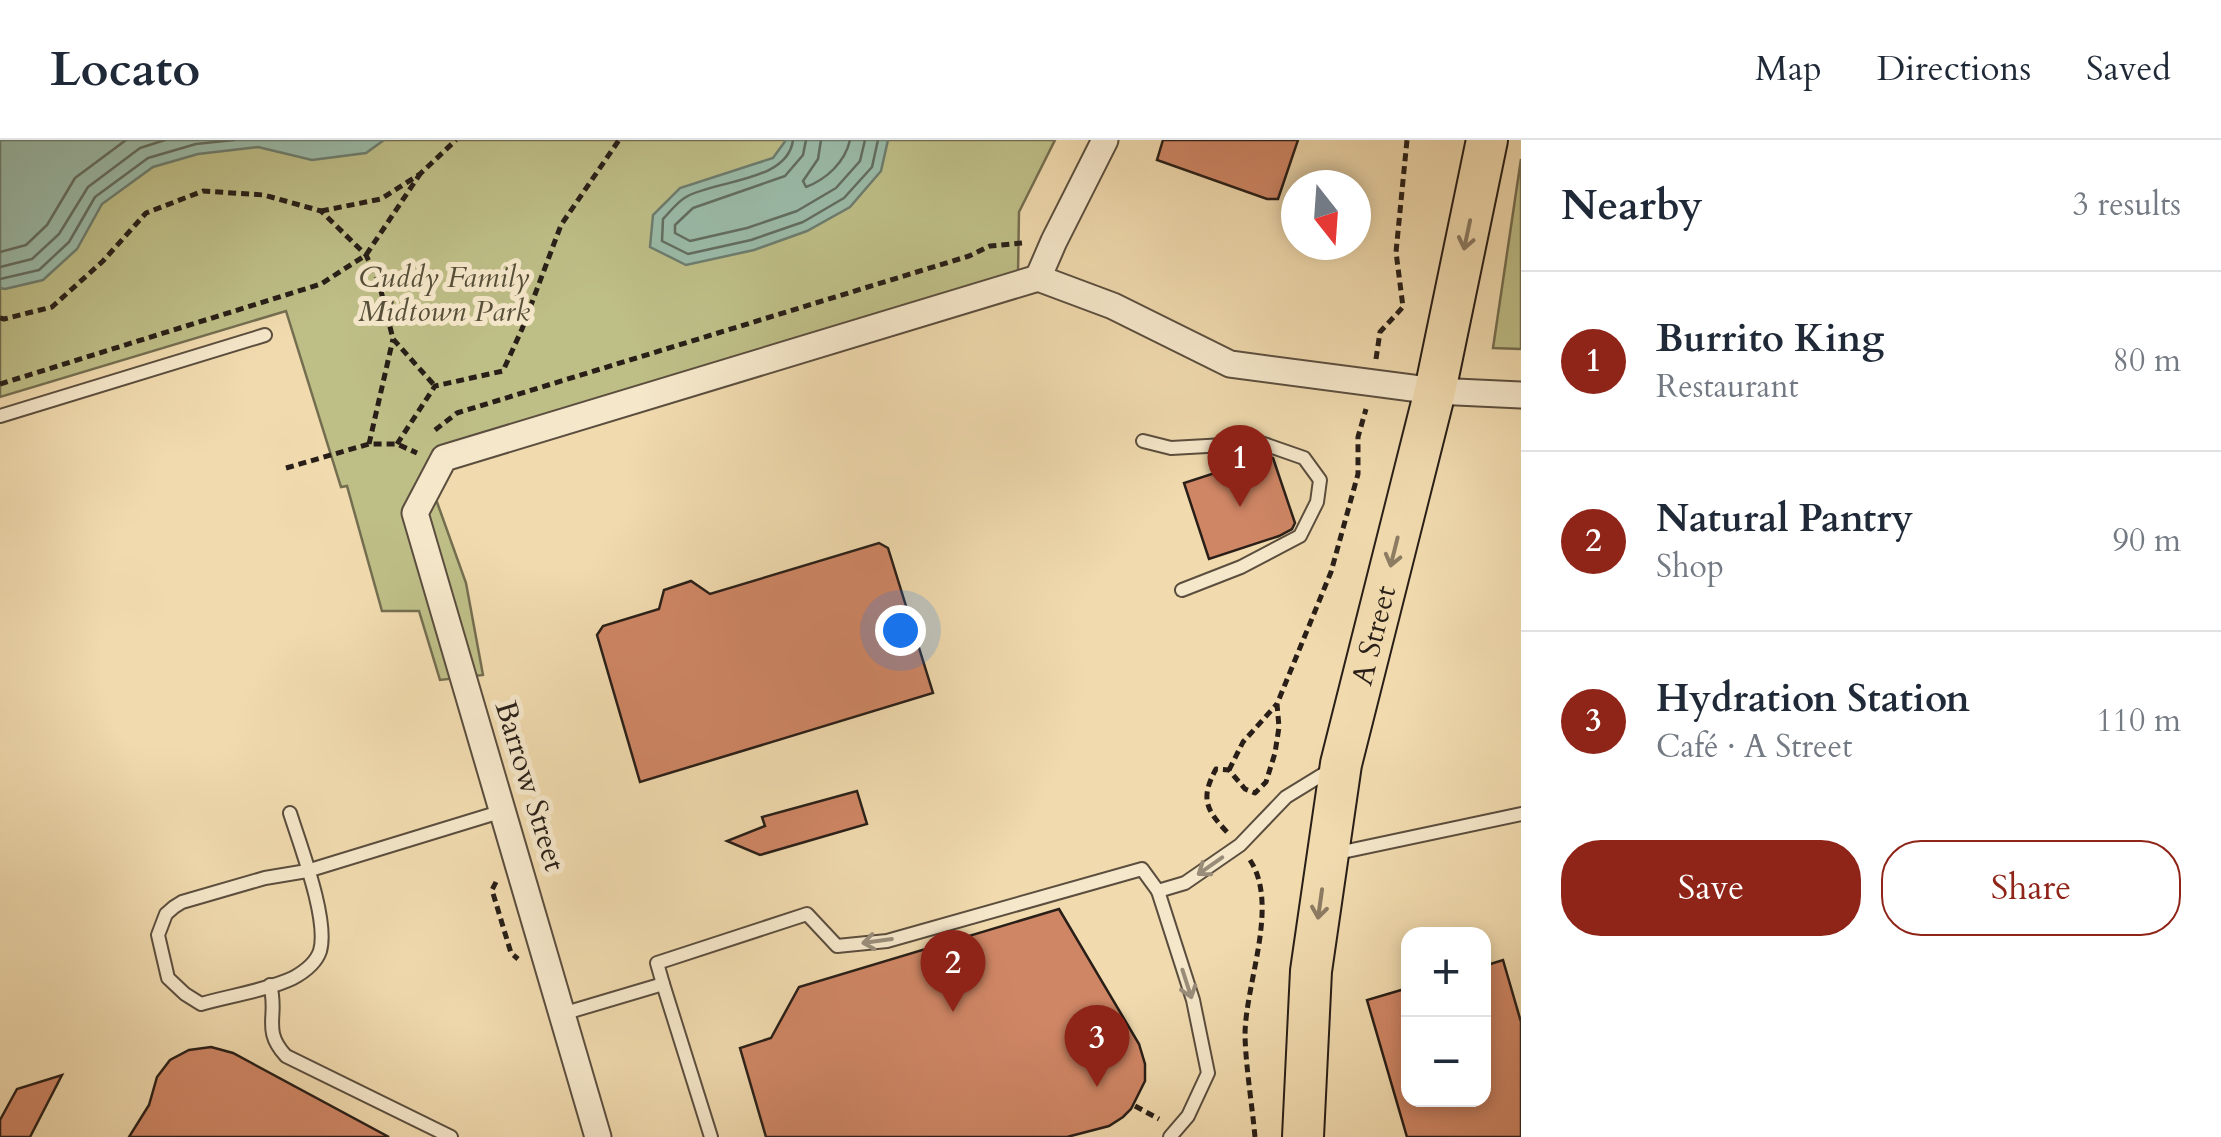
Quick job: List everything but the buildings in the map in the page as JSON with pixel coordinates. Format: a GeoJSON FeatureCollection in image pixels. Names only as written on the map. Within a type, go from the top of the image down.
{"type":"FeatureCollection","features":[{"type":"Feature","properties":{"kind":"main road","name":"A Street"},"geometry":{"type":"LineString","coordinates":[[1303,1137],[1310,971],[1341,764],[1435,392],[1488,140]]}},
{"type":"Feature","properties":{"kind":"street"},"geometry":{"type":"LineString","coordinates":[[1038,278],[1105,140]]}},
{"type":"Feature","properties":{"kind":"street"},"geometry":{"type":"LineString","coordinates":[[444,458],[1038,278],[1113,306],[1230,364],[1435,392],[1521,395]]}},
{"type":"Feature","properties":{"kind":"street","name":"Barrow Street"},"geometry":{"type":"LineString","coordinates":[[444,458],[415,513],[598,1137]]}},
{"type":"Feature","properties":{"kind":"lane"},"geometry":{"type":"LineString","coordinates":[[0,416],[264,335]]}},
{"type":"Feature","properties":{"kind":"lane"},"geometry":{"type":"LineString","coordinates":[[1143,440],[1170,448],[1261,443],[1304,458],[1320,480],[1317,502],[1300,536],[1241,567],[1182,590]]}},
{"type":"Feature","properties":{"kind":"lane"},"geometry":{"type":"LineString","coordinates":[[1158,891],[1185,883],[1240,845],[1286,797],[1341,764]]}},
{"type":"Feature","properties":{"kind":"lane"},"geometry":{"type":"LineString","coordinates":[[290,813],[307,871],[319,910],[320,950],[308,968],[291,979],[201,1004],[168,978],[158,935],[166,914],[182,902],[265,878],[307,871],[504,811]]}},
{"type":"Feature","properties":{"kind":"lane"},"geometry":{"type":"LineString","coordinates":[[1328,856],[1521,814]]}},
{"type":"Feature","properties":{"kind":"lane"},"geometry":{"type":"LineString","coordinates":[[711,1137],[657,963],[807,914],[836,946],[887,941],[1142,869],[1158,891],[1192,1000],[1208,1073],[1188,1116],[1170,1137]]}},
{"type":"Feature","properties":{"kind":"lane"},"geometry":{"type":"LineString","coordinates":[[562,1014],[663,984]]}},
{"type":"Feature","properties":{"kind":"lane"},"geometry":{"type":"LineString","coordinates":[[270,985],[274,998],[271,1030],[275,1044],[286,1056],[451,1137]]}},
{"type":"Feature","properties":{"kind":"path"},"geometry":{"type":"LineString","coordinates":[[0,318],[52,308],[103,262],[146,213],[203,191],[264,195],[321,211],[382,198],[420,174],[456,140]]}},
{"type":"Feature","properties":{"kind":"path"},"geometry":{"type":"LineString","coordinates":[[396,444],[435,386],[503,370],[561,225],[619,140]]}},
{"type":"Feature","properties":{"kind":"path"},"geometry":{"type":"LineString","coordinates":[[1229,770],[1243,742],[1276,704],[1331,572],[1358,474],[1358,437],[1380,332],[1403,308],[1396,252],[1407,140]]}},
{"type":"Feature","properties":{"kind":"path"},"geometry":{"type":"LineString","coordinates":[[0,384],[321,284],[366,255],[420,174]]}},
{"type":"Feature","properties":{"kind":"path"},"geometry":{"type":"LineString","coordinates":[[321,211],[366,255],[379,283],[393,339],[369,444]]}},
{"type":"Feature","properties":{"kind":"path"},"geometry":{"type":"LineString","coordinates":[[408,465],[434,430],[457,413],[969,256],[990,246],[1054,241]]}},
{"type":"Feature","properties":{"kind":"path"},"geometry":{"type":"LineString","coordinates":[[393,339],[435,386]]}},
{"type":"Feature","properties":{"kind":"path"},"geometry":{"type":"LineString","coordinates":[[286,468],[369,444],[396,444],[444,458]]}},
{"type":"Feature","properties":{"kind":"path"},"geometry":{"type":"LineString","coordinates":[[1256,1137],[1245,1034],[1264,902],[1258,872],[1240,845],[1209,814],[1206,785],[1216,769],[1229,770],[1245,789],[1256,793],[1266,782],[1276,753],[1276,704]]}},
{"type":"Feature","properties":{"kind":"path"},"geometry":{"type":"LineString","coordinates":[[499,876],[492,890],[511,953],[526,966]]}},
{"type":"Feature","properties":{"kind":"green space","name":"Cuddy Family Midtown Park"},"geometry":{"type":"Polygon","coordinates":[[[0,140],[1055,140],[1019,212],[1018,275],[435,458],[428,477],[466,583],[483,675],[440,680],[419,611],[382,611],[347,486],[341,487],[286,311],[0,397],[0,140]]]}},
{"type":"Feature","properties":{"kind":"green space"},"geometry":{"type":"Polygon","coordinates":[[[1521,159],[1521,349],[1493,348],[1521,159]]]}},
{"type":"Feature","properties":{"kind":"water"},"geometry":{"type":"Polygon","coordinates":[[[0,140],[384,140],[366,153],[312,160],[258,147],[198,154],[153,167],[102,204],[77,249],[43,280],[5,289],[0,288],[0,140]]]}},
{"type":"Feature","properties":{"kind":"water"},"geometry":{"type":"Polygon","coordinates":[[[786,140],[888,140],[881,171],[850,207],[807,231],[754,250],[686,265],[650,247],[653,215],[680,188],[773,158],[786,140]]]}},
{"type":"Feature","properties":{"kind":"place","name":"Burrito King"},"geometry":{"type":"Point","coordinates":[1240,507]}},
{"type":"Feature","properties":{"kind":"place","name":"Natural Pantry"},"geometry":{"type":"Point","coordinates":[953,1012]}},
{"type":"Feature","properties":{"kind":"place","name":"Hydration Station"},"geometry":{"type":"Point","coordinates":[1097,1087]}}]}
